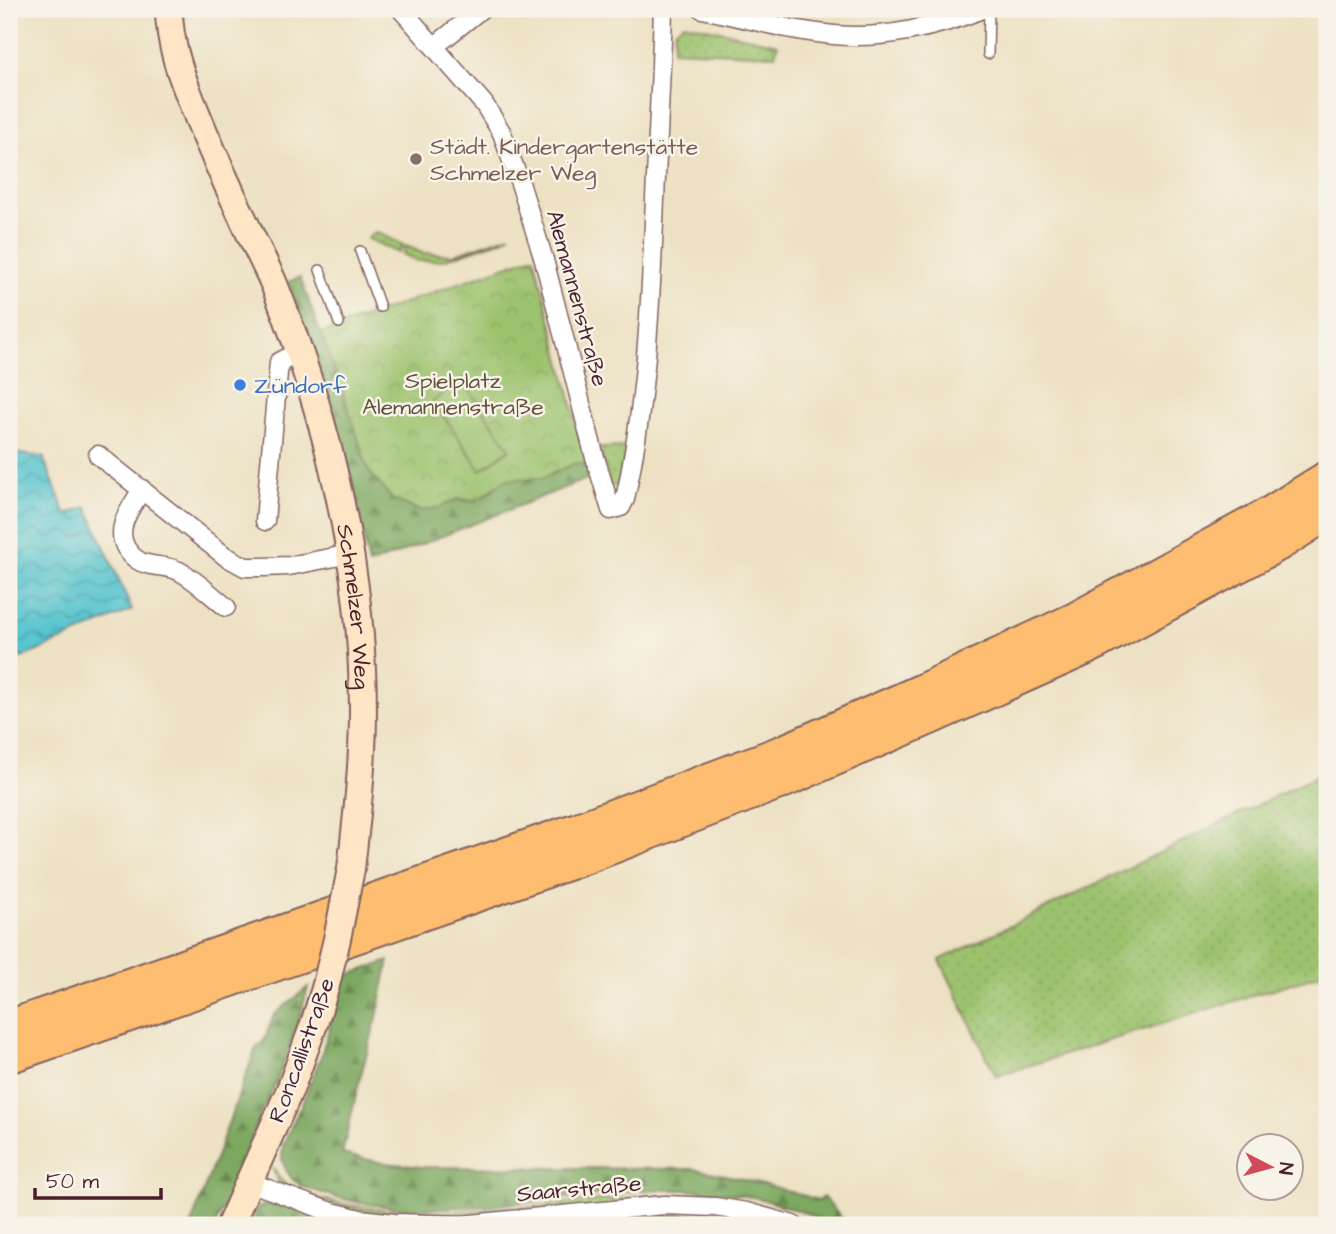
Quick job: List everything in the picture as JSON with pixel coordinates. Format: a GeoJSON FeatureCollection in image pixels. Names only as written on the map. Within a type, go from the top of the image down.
{"type":"FeatureCollection","features":[{"type":"Feature","properties":{"kind":"highway"},"geometry":{"type":"LineString","coordinates":[[9,1027],[579,829],[783,752],[1074,620],[1270,513],[1327,478]]}},
{"type":"Feature","properties":{"kind":"highway"},"geometry":{"type":"LineString","coordinates":[[9,1056],[580,859],[785,780],[1088,647],[1280,543],[1327,513]]}},
{"type":"Feature","properties":{"kind":"street","name":"Schmelzer Weg"},"geometry":{"type":"LineString","coordinates":[[169,9],[170,28],[180,71],[204,133],[273,282],[298,352],[340,498],[351,554],[359,620],[363,712],[360,792],[351,869]]}},
{"type":"Feature","properties":{"kind":"street","name":"Alemannenstraße"},"geometry":{"type":"LineString","coordinates":[[401,9],[484,104],[502,133],[544,260],[611,510],[621,508],[625,499],[645,369],[652,276],[663,9]]}},
{"type":"Feature","properties":{"kind":"street"},"geometry":{"type":"LineString","coordinates":[[435,46],[481,9]]}},
{"type":"Feature","properties":{"kind":"street"},"geometry":{"type":"LineString","coordinates":[[702,9],[787,29],[837,36],[929,27],[982,9]]}},
{"type":"Feature","properties":{"kind":"street"},"geometry":{"type":"LineString","coordinates":[[265,521],[279,362],[298,352]]}},
{"type":"Feature","properties":{"kind":"street"},"geometry":{"type":"LineString","coordinates":[[98,455],[225,556],[245,567],[289,566],[351,554]]}},
{"type":"Feature","properties":{"kind":"street"},"geometry":{"type":"LineString","coordinates":[[142,489],[121,529],[122,541],[128,551],[145,564],[177,570],[226,607]]}},
{"type":"Feature","properties":{"kind":"street","name":"Roncallistraße"},"geometry":{"type":"LineString","coordinates":[[230,1225],[291,1087],[326,985],[351,869]]}},
{"type":"Feature","properties":{"kind":"street","name":"Saarstraße"},"geometry":{"type":"LineString","coordinates":[[249,1182],[328,1211],[360,1219],[394,1223],[461,1225],[664,1205],[716,1207],[793,1225]]}},
{"type":"Feature","properties":{"kind":"lane"},"geometry":{"type":"LineString","coordinates":[[988,54],[989,9]]}},
{"type":"Feature","properties":{"kind":"lane"},"geometry":{"type":"LineString","coordinates":[[360,251],[380,307]]}},
{"type":"Feature","properties":{"kind":"lane"},"geometry":{"type":"LineString","coordinates":[[320,270],[339,323]]}},
{"type":"Feature","properties":{"kind":"green space"},"geometry":{"type":"Polygon","coordinates":[[[684,23],[778,44],[775,55],[673,50],[675,30],[684,23]]]}},
{"type":"Feature","properties":{"kind":"green space"},"geometry":{"type":"Polygon","coordinates":[[[376,232],[403,245],[399,253],[368,239],[376,232]]]}},
{"type":"Feature","properties":{"kind":"green space"},"geometry":{"type":"Polygon","coordinates":[[[510,235],[443,260],[417,261],[403,254],[406,246],[423,253],[453,255],[510,235]]]}},
{"type":"Feature","properties":{"kind":"green space","name":"Spielplatz Alemannenstraße"},"geometry":{"type":"Polygon","coordinates":[[[534,256],[588,466],[573,464],[543,478],[504,480],[481,498],[458,499],[421,511],[392,499],[368,470],[321,333],[534,256]]]}},
{"type":"Feature","properties":{"kind":"green space"},"geometry":{"type":"Polygon","coordinates":[[[300,277],[368,469],[392,499],[420,511],[440,507],[458,499],[486,495],[504,480],[543,478],[579,463],[588,466],[592,477],[369,565],[342,438],[317,359],[288,282],[300,277]]]}},
{"type":"Feature","properties":{"kind":"green space"},"geometry":{"type":"Polygon","coordinates":[[[462,380],[510,449],[481,470],[433,401],[462,380]]]}},
{"type":"Feature","properties":{"kind":"green space"},"geometry":{"type":"Polygon","coordinates":[[[627,447],[619,485],[610,486],[600,448],[627,447]]]}},
{"type":"Feature","properties":{"kind":"green space"},"geometry":{"type":"Polygon","coordinates":[[[1327,771],[1327,972],[996,1076],[940,960],[1327,771]]]}},
{"type":"Feature","properties":{"kind":"green space"},"geometry":{"type":"Polygon","coordinates":[[[389,961],[342,1154],[421,1167],[693,1169],[756,1182],[818,1200],[823,1197],[848,1225],[833,1225],[806,1213],[758,1198],[688,1190],[652,1190],[491,1206],[418,1209],[361,1203],[303,1187],[293,1180],[286,1170],[282,1159],[283,1145],[321,1056],[345,976],[389,961]]]}},
{"type":"Feature","properties":{"kind":"green space"},"geometry":{"type":"Polygon","coordinates":[[[308,987],[277,1081],[262,1110],[215,1225],[191,1225],[256,1048],[264,1041],[274,1015],[308,987]]]}},
{"type":"Feature","properties":{"kind":"green space"},"geometry":{"type":"Polygon","coordinates":[[[273,1169],[285,1184],[312,1196],[359,1207],[406,1212],[502,1209],[646,1197],[694,1197],[727,1199],[757,1205],[817,1225],[758,1207],[443,1217],[372,1213],[331,1204],[281,1185],[273,1169]]]}},
{"type":"Feature","properties":{"kind":"green space"},"geometry":{"type":"Polygon","coordinates":[[[267,1204],[289,1207],[351,1225],[248,1225],[256,1209],[267,1204]]]}},
{"type":"Feature","properties":{"kind":"green space"},"geometry":{"type":"Polygon","coordinates":[[[637,1215],[716,1216],[765,1225],[546,1225],[637,1215]]]}},
{"type":"Feature","properties":{"kind":"water"},"geometry":{"type":"Polygon","coordinates":[[[9,450],[43,457],[66,515],[87,507],[132,610],[21,658],[9,630],[9,450]]]}},
{"type":"Feature","properties":{"kind":"place","name":"Städt. Kindergartenstätte Schmelzer Weg"},"geometry":{"type":"Point","coordinates":[416,159]}},
{"type":"Feature","properties":{"kind":"place","name":"Zündorf"},"geometry":{"type":"Point","coordinates":[240,385]}}]}
